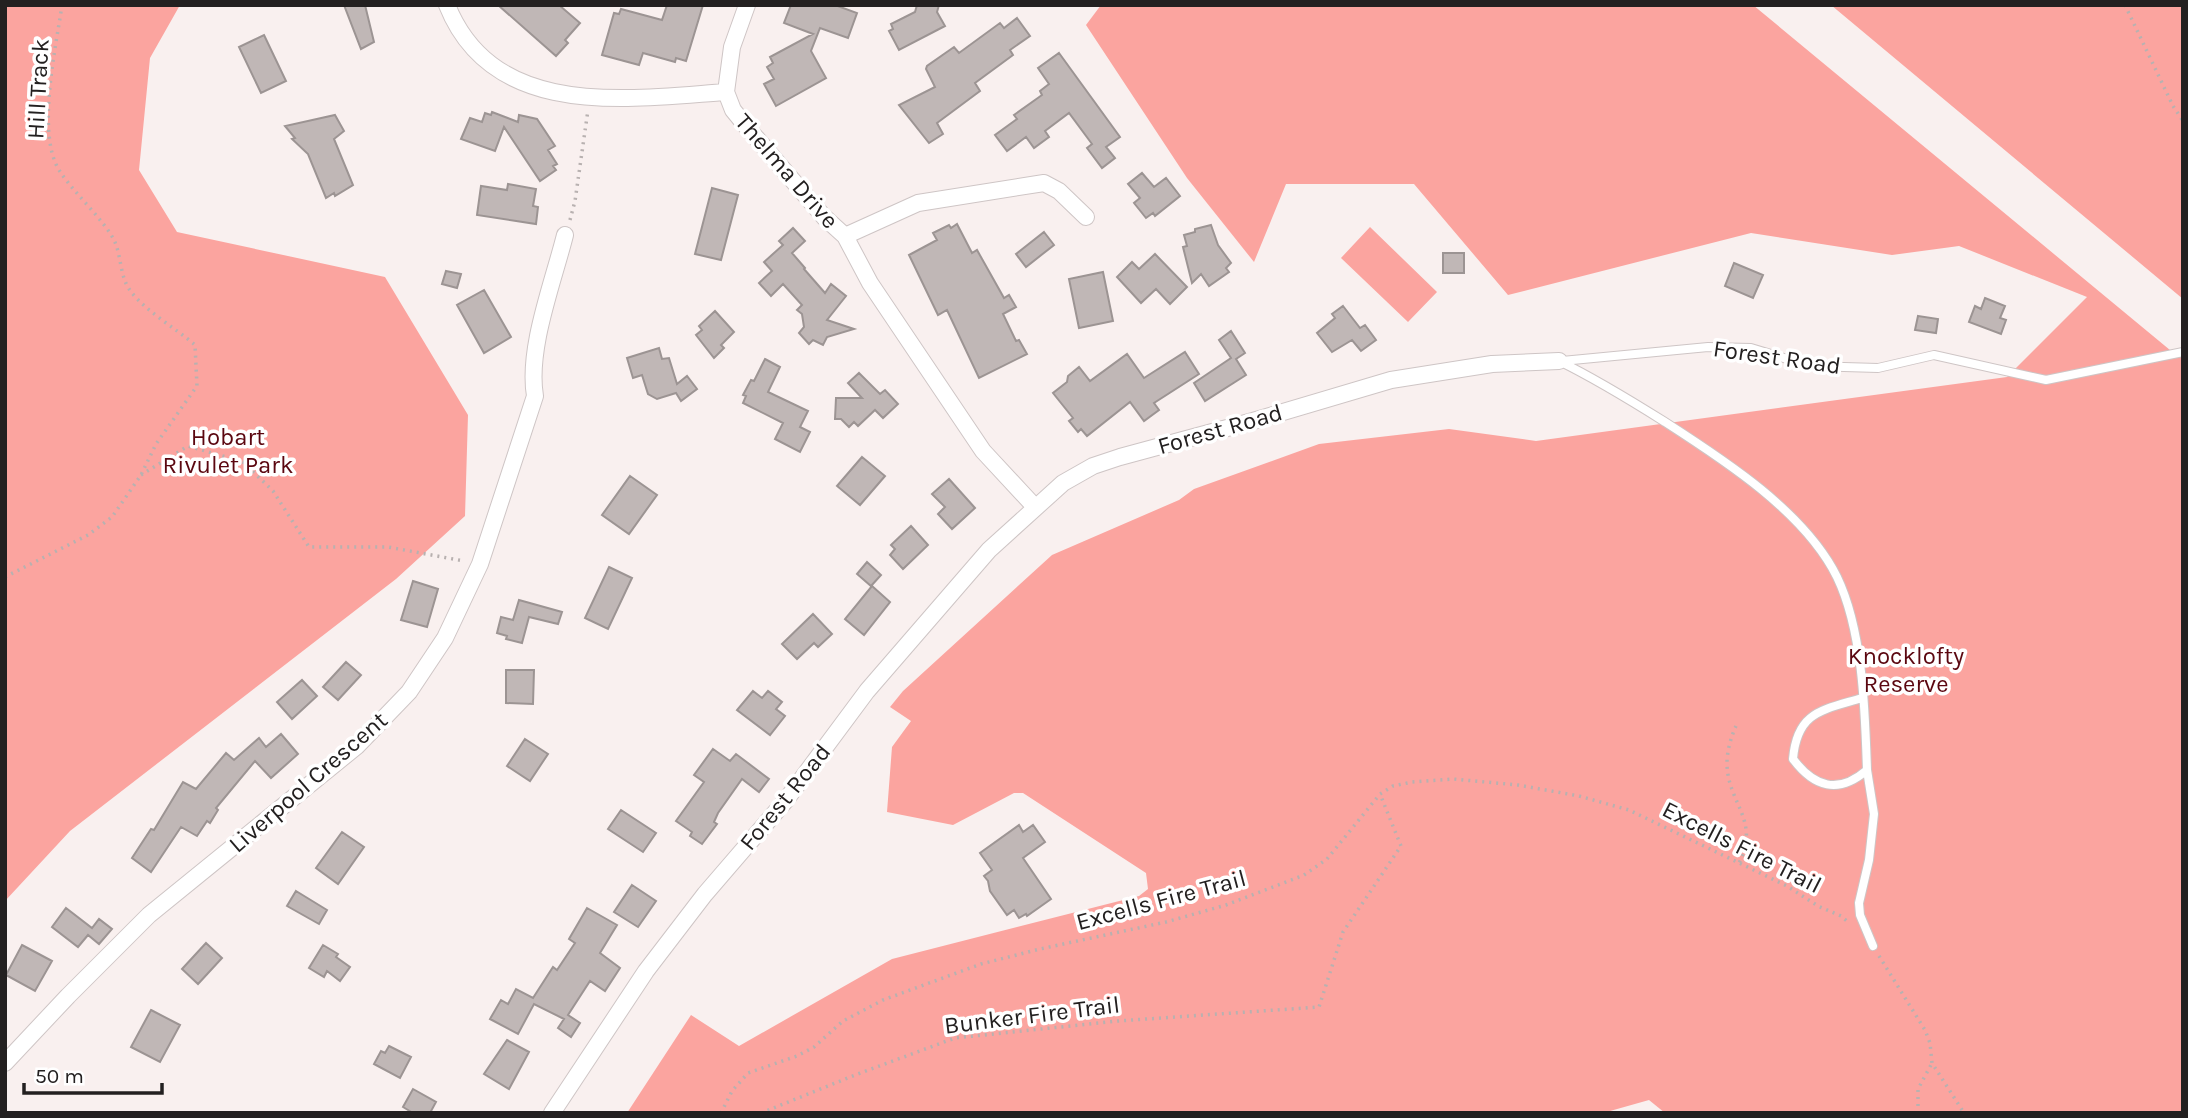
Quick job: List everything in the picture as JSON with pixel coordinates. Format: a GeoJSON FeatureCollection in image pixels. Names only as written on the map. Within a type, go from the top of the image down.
{"type":"FeatureCollection","features":[{"type":"Feature","properties":{"kind":"street","name":"Thelma Drive"},"geometry":{"type":"LineString","coordinates":[[447,5],[473,47],[494,68],[527,86],[560,95],[589,97],[672,98],[726,92],[733,110],[746,126],[824,217],[845,236],[870,283],[968,430],[983,451],[1035,507]]}},
{"type":"Feature","properties":{"kind":"street"},"geometry":{"type":"LineString","coordinates":[[726,92],[732,47],[747,5]]}},
{"type":"Feature","properties":{"kind":"street"},"geometry":{"type":"LineString","coordinates":[[845,236],[918,203],[1044,183],[1059,191],[1086,217]]}},
{"type":"Feature","properties":{"kind":"street","name":"Liverpool Crescent"},"geometry":{"type":"LineString","coordinates":[[5,1063],[149,915],[357,746],[409,692],[445,638],[480,564],[535,397],[531,377],[543,315],[565,235]]}},
{"type":"Feature","properties":{"kind":"street","name":"Forest Road"},"geometry":{"type":"LineString","coordinates":[[552,1113],[646,971],[705,894],[786,800],[867,691],[989,550],[1063,483],[1093,466],[1391,380],[1492,364],[1559,362]]}},
{"type":"Feature","properties":{"kind":"lane","name":"Forest Road"},"geometry":{"type":"LineString","coordinates":[[1559,362],[1708,347],[1751,348],[1810,366],[1878,368],[1934,355],[2046,380],[2183,352]]}},
{"type":"Feature","properties":{"kind":"lane"},"geometry":{"type":"LineString","coordinates":[[1559,362],[1609,388],[1715,455],[1767,494],[1812,539],[1837,576],[1854,623],[1867,770],[1874,814],[1869,860],[1859,903],[1860,915],[1872,946]]}},
{"type":"Feature","properties":{"kind":"lane"},"geometry":{"type":"LineString","coordinates":[[1862,698],[1822,710],[1808,719],[1795,738],[1793,758],[1806,775],[1820,783],[1839,786],[1856,779],[1867,770]]}},
{"type":"Feature","properties":{"kind":"path","name":"Hill Track"},"geometry":{"type":"LineString","coordinates":[[5,576],[104,525],[122,505],[156,444],[197,386],[195,345],[148,309],[125,284],[114,240],[59,171],[52,156],[49,118],[62,5]]}},
{"type":"Feature","properties":{"kind":"path"},"geometry":{"type":"LineString","coordinates":[[2125,5],[2173,106],[2183,121]]}},
{"type":"Feature","properties":{"kind":"path"},"geometry":{"type":"LineString","coordinates":[[565,235],[575,201],[589,97]]}},
{"type":"Feature","properties":{"kind":"path"},"geometry":{"type":"LineString","coordinates":[[141,475],[188,446],[243,462],[273,491],[309,547],[388,547],[480,564]]}},
{"type":"Feature","properties":{"kind":"path"},"geometry":{"type":"LineString","coordinates":[[1736,726],[1727,763],[1748,838],[1739,863]]}},
{"type":"Feature","properties":{"kind":"path","name":"Excells Fire Trail"},"geometry":{"type":"LineString","coordinates":[[721,1113],[732,1091],[748,1073],[814,1048],[843,1021],[883,1000],[981,964],[1166,922],[1226,905],[1304,875],[1327,859],[1380,794],[1393,786],[1412,782],[1453,779],[1518,785],[1579,796],[1629,810],[1739,863],[1841,916],[1849,923]]}},
{"type":"Feature","properties":{"kind":"path","name":"Bunker Fire Trail"},"geometry":{"type":"LineString","coordinates":[[761,1113],[855,1074],[955,1038],[1118,1021],[1319,1007],[1343,932],[1401,846],[1380,794]]}},
{"type":"Feature","properties":{"kind":"path"},"geometry":{"type":"LineString","coordinates":[[1872,946],[1925,1030],[1930,1043],[1932,1063],[1964,1113]]}},
{"type":"Feature","properties":{"kind":"path"},"geometry":{"type":"LineString","coordinates":[[1918,1113],[1917,1089],[1932,1063]]}},
{"type":"Feature","properties":{"kind":"green space","name":"Hobart Rivulet Park"},"geometry":{"type":"Polygon","coordinates":[[[5,5],[180,5],[150,58],[139,170],[177,232],[385,277],[468,415],[465,516],[396,579],[70,831],[5,901],[5,5]]]}},
{"type":"Feature","properties":{"kind":"green space","name":"Knocklofty Reserve"},"geometry":{"type":"Polygon","coordinates":[[[1101,5],[1753,5],[2176,355],[2183,354],[2183,1113],[1665,1113],[1649,1100],[1603,1113],[627,1113],[691,1015],[739,1046],[892,959],[1139,896],[1148,889],[1146,873],[1023,793],[1014,793],[953,825],[887,812],[892,747],[911,721],[890,707],[903,691],[1052,555],[1179,500],[1194,489],[1319,444],[1449,429],[1536,441],[2007,377],[2087,297],[1959,246],[1892,255],[1751,233],[1508,295],[1414,184],[1286,184],[1254,262],[1187,178],[1086,25],[1101,5]]]}},
{"type":"Feature","properties":{"kind":"green space"},"geometry":{"type":"Polygon","coordinates":[[[1831,5],[2183,5],[2183,299],[1831,5]]]}},
{"type":"Feature","properties":{"kind":"green space"},"geometry":{"type":"Polygon","coordinates":[[[1370,227],[1437,292],[1408,322],[1341,258],[1370,227]]]}},
{"type":"Feature","properties":{"kind":"building"},"geometry":{"type":"Polygon","coordinates":[[[344,5],[365,5],[374,42],[361,49],[344,5]]]}},
{"type":"Feature","properties":{"kind":"building"},"geometry":{"type":"Polygon","coordinates":[[[498,5],[559,5],[580,23],[565,40],[568,43],[556,56],[498,5]]]}},
{"type":"Feature","properties":{"kind":"building"},"geometry":{"type":"Polygon","coordinates":[[[667,5],[703,5],[686,61],[676,58],[675,62],[643,53],[639,65],[602,55],[614,13],[619,14],[621,9],[662,20],[667,5]]]}},
{"type":"Feature","properties":{"kind":"building"},"geometry":{"type":"Polygon","coordinates":[[[791,5],[835,5],[857,13],[848,38],[820,28],[811,51],[826,78],[776,106],[764,84],[774,79],[767,67],[773,63],[770,57],[813,34],[784,23],[791,5]]]}},
{"type":"Feature","properties":{"kind":"building"},"geometry":{"type":"Polygon","coordinates":[[[917,5],[939,5],[937,12],[945,26],[899,50],[889,31],[893,29],[891,24],[915,12],[917,5]]]}},
{"type":"Feature","properties":{"kind":"building"},"geometry":{"type":"Polygon","coordinates":[[[1017,18],[1030,36],[1010,50],[1013,55],[975,83],[980,91],[937,123],[943,134],[929,143],[899,105],[935,87],[927,66],[954,47],[959,53],[1000,23],[1004,28],[1017,18]]]}},
{"type":"Feature","properties":{"kind":"building"},"geometry":{"type":"Polygon","coordinates":[[[264,35],[286,81],[261,93],[239,47],[264,35]]]}},
{"type":"Feature","properties":{"kind":"building"},"geometry":{"type":"Polygon","coordinates":[[[1059,53],[1120,137],[1106,147],[1115,158],[1102,168],[1087,148],[1092,144],[1069,113],[1045,131],[1049,137],[1034,148],[1026,137],[1007,151],[995,135],[1017,119],[1014,115],[1042,95],[1040,91],[1049,84],[1038,68],[1059,53]]]}},
{"type":"Feature","properties":{"kind":"building"},"geometry":{"type":"Polygon","coordinates":[[[492,112],[518,122],[519,115],[537,119],[555,146],[548,150],[557,164],[553,166],[556,170],[540,181],[504,127],[495,151],[461,139],[470,118],[482,122],[485,113],[491,115],[492,112]]]}},
{"type":"Feature","properties":{"kind":"building"},"geometry":{"type":"Polygon","coordinates":[[[335,115],[344,131],[334,139],[353,185],[335,196],[334,193],[326,198],[308,154],[292,139],[295,138],[285,126],[335,115]]]}},
{"type":"Feature","properties":{"kind":"building"},"geometry":{"type":"Polygon","coordinates":[[[1142,173],[1154,187],[1166,178],[1180,196],[1155,216],[1153,213],[1146,218],[1134,203],[1140,198],[1128,184],[1142,173]]]}},
{"type":"Feature","properties":{"kind":"building"},"geometry":{"type":"Polygon","coordinates":[[[508,184],[536,189],[533,206],[538,207],[536,224],[477,215],[481,186],[507,190],[508,184]]]}},
{"type":"Feature","properties":{"kind":"building"},"geometry":{"type":"Polygon","coordinates":[[[712,188],[738,195],[721,260],[695,254],[712,188]]]}},
{"type":"Feature","properties":{"kind":"building"},"geometry":{"type":"Polygon","coordinates":[[[957,224],[972,253],[977,250],[1004,298],[1009,295],[1016,307],[1003,314],[1016,341],[1019,340],[1027,354],[979,378],[947,310],[938,315],[909,255],[937,240],[933,233],[957,224]]]}},
{"type":"Feature","properties":{"kind":"building"},"geometry":{"type":"Polygon","coordinates":[[[1211,225],[1218,245],[1231,263],[1226,268],[1229,272],[1209,286],[1201,274],[1192,283],[1183,247],[1187,246],[1184,235],[1211,225]]]}},
{"type":"Feature","properties":{"kind":"building"},"geometry":{"type":"Polygon","coordinates":[[[793,228],[805,241],[792,253],[804,269],[825,293],[831,284],[846,296],[827,320],[854,329],[827,337],[823,345],[813,340],[809,344],[799,333],[804,327],[802,314],[797,310],[802,305],[783,284],[771,296],[759,283],[772,271],[764,262],[783,245],[779,241],[793,228]]]}},
{"type":"Feature","properties":{"kind":"building"},"geometry":{"type":"Polygon","coordinates":[[[1044,232],[1054,245],[1026,267],[1016,254],[1044,232]]]}},
{"type":"Feature","properties":{"kind":"building"},"geometry":{"type":"Polygon","coordinates":[[[1443,253],[1464,253],[1464,273],[1443,273],[1443,253]]]}},
{"type":"Feature","properties":{"kind":"building"},"geometry":{"type":"Polygon","coordinates":[[[1155,254],[1187,287],[1170,304],[1156,289],[1141,303],[1117,277],[1132,262],[1139,269],[1155,254]]]}},
{"type":"Feature","properties":{"kind":"building"},"geometry":{"type":"Polygon","coordinates":[[[1734,263],[1763,275],[1753,298],[1725,286],[1734,263]]]}},
{"type":"Feature","properties":{"kind":"building"},"geometry":{"type":"Polygon","coordinates":[[[446,271],[461,274],[457,288],[442,284],[446,271]]]}},
{"type":"Feature","properties":{"kind":"building"},"geometry":{"type":"Polygon","coordinates":[[[1103,272],[1113,321],[1079,328],[1069,279],[1103,272]]]}},
{"type":"Feature","properties":{"kind":"building"},"geometry":{"type":"Polygon","coordinates":[[[484,290],[511,337],[484,353],[457,305],[484,290]]]}},
{"type":"Feature","properties":{"kind":"building"},"geometry":{"type":"Polygon","coordinates":[[[1985,298],[2005,306],[2000,318],[2006,320],[2001,334],[1969,322],[1975,306],[1981,309],[1985,298]]]}},
{"type":"Feature","properties":{"kind":"building"},"geometry":{"type":"Polygon","coordinates":[[[1343,306],[1360,328],[1365,325],[1376,340],[1361,351],[1352,340],[1332,352],[1317,333],[1335,318],[1332,314],[1343,306]]]}},
{"type":"Feature","properties":{"kind":"building"},"geometry":{"type":"Polygon","coordinates":[[[715,311],[734,332],[721,345],[724,348],[714,358],[696,335],[702,330],[699,326],[715,311]]]}},
{"type":"Feature","properties":{"kind":"building"},"geometry":{"type":"Polygon","coordinates":[[[1918,316],[1938,319],[1936,333],[1915,330],[1918,316]]]}},
{"type":"Feature","properties":{"kind":"building"},"geometry":{"type":"Polygon","coordinates":[[[1231,331],[1245,353],[1236,359],[1246,375],[1205,401],[1194,383],[1231,358],[1219,340],[1231,331]]]}},
{"type":"Feature","properties":{"kind":"building"},"geometry":{"type":"Polygon","coordinates":[[[659,348],[662,359],[669,358],[677,384],[687,376],[697,389],[681,401],[676,393],[657,399],[648,394],[642,375],[633,378],[627,358],[659,348]]]}},
{"type":"Feature","properties":{"kind":"building"},"geometry":{"type":"Polygon","coordinates":[[[1185,352],[1199,374],[1154,403],[1159,410],[1144,421],[1130,402],[1087,436],[1081,429],[1078,432],[1069,421],[1073,418],[1053,393],[1067,382],[1068,376],[1079,367],[1090,381],[1127,354],[1144,378],[1185,352]]]}},
{"type":"Feature","properties":{"kind":"building"},"geometry":{"type":"Polygon","coordinates":[[[765,359],[780,367],[768,392],[808,411],[800,427],[810,432],[800,452],[775,439],[783,423],[743,403],[746,396],[743,395],[765,359]]]}},
{"type":"Feature","properties":{"kind":"building"},"geometry":{"type":"Polygon","coordinates":[[[859,373],[880,394],[885,390],[898,404],[883,418],[875,410],[858,426],[854,422],[849,427],[841,419],[835,419],[836,398],[862,398],[848,383],[859,373]]]}},
{"type":"Feature","properties":{"kind":"building"},"geometry":{"type":"Polygon","coordinates":[[[862,457],[885,476],[860,505],[837,486],[862,457]]]}},
{"type":"Feature","properties":{"kind":"building"},"geometry":{"type":"Polygon","coordinates":[[[630,476],[657,495],[629,534],[602,515],[630,476]]]}},
{"type":"Feature","properties":{"kind":"building"},"geometry":{"type":"Polygon","coordinates":[[[949,479],[975,508],[952,529],[938,514],[945,507],[932,494],[949,479]]]}},
{"type":"Feature","properties":{"kind":"building"},"geometry":{"type":"Polygon","coordinates":[[[911,526],[928,545],[903,569],[890,555],[895,549],[891,545],[911,526]]]}},
{"type":"Feature","properties":{"kind":"building"},"geometry":{"type":"Polygon","coordinates":[[[867,562],[881,575],[871,586],[857,574],[867,562]]]}},
{"type":"Feature","properties":{"kind":"building"},"geometry":{"type":"Polygon","coordinates":[[[609,567],[632,578],[608,629],[585,618],[609,567]]]}},
{"type":"Feature","properties":{"kind":"building"},"geometry":{"type":"Polygon","coordinates":[[[413,581],[438,589],[427,627],[401,620],[413,581]]]}},
{"type":"Feature","properties":{"kind":"building"},"geometry":{"type":"Polygon","coordinates":[[[872,586],[890,602],[864,635],[845,619],[872,586]]]}},
{"type":"Feature","properties":{"kind":"building"},"geometry":{"type":"Polygon","coordinates":[[[519,600],[562,612],[558,624],[529,617],[522,643],[506,639],[507,636],[497,633],[501,617],[513,620],[519,600]]]}},
{"type":"Feature","properties":{"kind":"building"},"geometry":{"type":"Polygon","coordinates":[[[813,614],[832,634],[818,647],[814,643],[797,659],[782,644],[813,614]]]}},
{"type":"Feature","properties":{"kind":"building"},"geometry":{"type":"Polygon","coordinates":[[[346,662],[361,675],[338,700],[323,687],[346,662]]]}},
{"type":"Feature","properties":{"kind":"building"},"geometry":{"type":"Polygon","coordinates":[[[506,670],[534,670],[533,704],[506,703],[506,670]]]}},
{"type":"Feature","properties":{"kind":"building"},"geometry":{"type":"Polygon","coordinates":[[[302,680],[317,696],[292,719],[277,702],[302,680]]]}},
{"type":"Feature","properties":{"kind":"building"},"geometry":{"type":"Polygon","coordinates":[[[753,691],[762,698],[768,691],[782,702],[776,709],[785,716],[770,735],[737,710],[753,691]]]}},
{"type":"Feature","properties":{"kind":"building"},"geometry":{"type":"Polygon","coordinates":[[[281,734],[298,754],[271,778],[255,761],[216,808],[218,810],[210,823],[207,821],[197,836],[181,827],[151,872],[132,858],[151,829],[154,830],[183,782],[196,789],[226,753],[234,760],[259,738],[266,747],[281,734]]]}},
{"type":"Feature","properties":{"kind":"building"},"geometry":{"type":"Polygon","coordinates":[[[525,739],[548,754],[530,781],[507,766],[525,739]]]}},
{"type":"Feature","properties":{"kind":"building"},"geometry":{"type":"Polygon","coordinates":[[[713,749],[730,761],[736,754],[769,779],[759,792],[742,779],[718,813],[714,822],[717,824],[702,844],[690,836],[692,832],[676,821],[704,782],[694,775],[713,749]]]}},
{"type":"Feature","properties":{"kind":"building"},"geometry":{"type":"Polygon","coordinates":[[[621,810],[656,833],[643,852],[608,829],[621,810]]]}},
{"type":"Feature","properties":{"kind":"building"},"geometry":{"type":"Polygon","coordinates":[[[1019,825],[1023,832],[1033,825],[1045,842],[1023,858],[1051,899],[1027,916],[1026,914],[1019,918],[1014,910],[1007,915],[990,891],[984,876],[992,870],[980,853],[1019,825]]]}},
{"type":"Feature","properties":{"kind":"building"},"geometry":{"type":"Polygon","coordinates":[[[342,832],[364,847],[338,884],[316,868],[342,832]]]}},
{"type":"Feature","properties":{"kind":"building"},"geometry":{"type":"Polygon","coordinates":[[[632,885],[656,901],[638,927],[614,912],[632,885]]]}},
{"type":"Feature","properties":{"kind":"building"},"geometry":{"type":"Polygon","coordinates":[[[296,891],[327,910],[319,924],[287,906],[296,891]]]}},
{"type":"Feature","properties":{"kind":"building"},"geometry":{"type":"Polygon","coordinates":[[[66,908],[92,928],[99,919],[112,929],[99,944],[88,935],[78,947],[52,927],[66,908]]]}},
{"type":"Feature","properties":{"kind":"building"},"geometry":{"type":"Polygon","coordinates":[[[587,908],[617,925],[600,953],[620,968],[605,991],[590,981],[568,1015],[580,1023],[571,1037],[558,1028],[564,1019],[534,1004],[518,1034],[490,1019],[501,1000],[508,1004],[516,989],[533,998],[553,967],[557,970],[575,943],[569,939],[587,908]]]}},
{"type":"Feature","properties":{"kind":"building"},"geometry":{"type":"Polygon","coordinates":[[[206,943],[222,958],[198,984],[182,969],[206,943]]]}},
{"type":"Feature","properties":{"kind":"building"},"geometry":{"type":"Polygon","coordinates":[[[22,945],[52,961],[35,991],[6,975],[22,945]]]}},
{"type":"Feature","properties":{"kind":"building"},"geometry":{"type":"Polygon","coordinates":[[[323,945],[338,954],[336,957],[350,967],[340,981],[327,971],[324,977],[309,968],[323,945]]]}},
{"type":"Feature","properties":{"kind":"building"},"geometry":{"type":"Polygon","coordinates":[[[151,1010],[180,1025],[160,1062],[131,1047],[151,1010]]]}},
{"type":"Feature","properties":{"kind":"building"},"geometry":{"type":"Polygon","coordinates":[[[507,1040],[529,1052],[509,1089],[484,1074],[507,1040]]]}},
{"type":"Feature","properties":{"kind":"building"},"geometry":{"type":"Polygon","coordinates":[[[389,1046],[411,1057],[400,1078],[374,1064],[381,1051],[385,1053],[389,1046]]]}},
{"type":"Feature","properties":{"kind":"building"},"geometry":{"type":"Polygon","coordinates":[[[413,1089],[436,1102],[430,1113],[413,1113],[403,1107],[413,1089]]]}}]}
